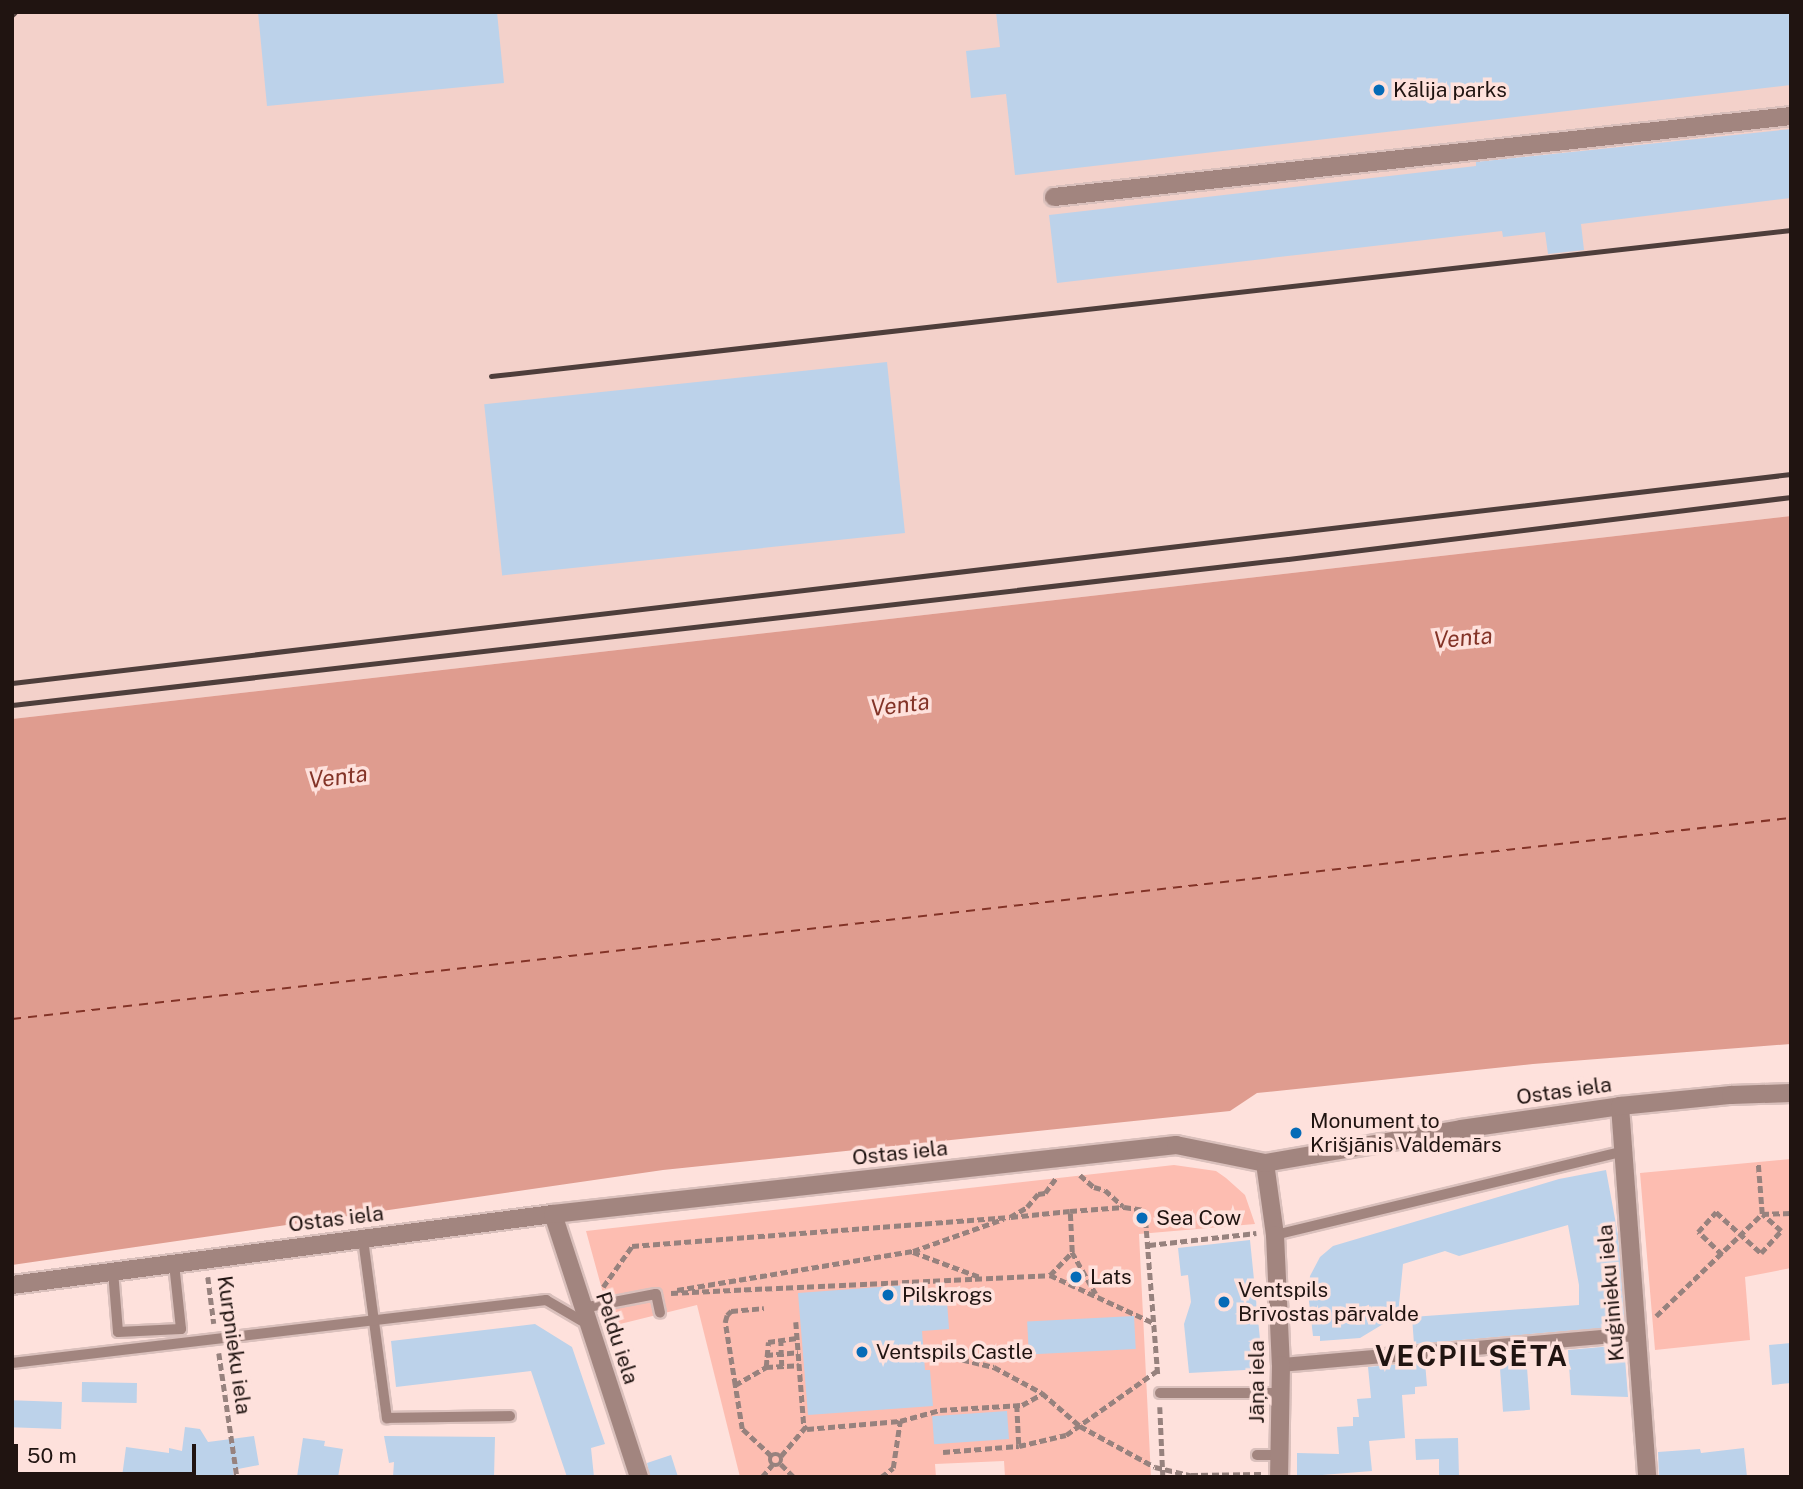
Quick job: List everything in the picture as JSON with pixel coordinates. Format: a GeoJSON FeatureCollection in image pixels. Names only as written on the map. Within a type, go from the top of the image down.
{"type":"FeatureCollection","features":[{"type":"Feature","properties":{"kind":"street"},"geometry":{"type":"LineString","coordinates":[[1054,197],[1791,116]]}},
{"type":"Feature","properties":{"kind":"street","name":"Ostas iela"},"geometry":{"type":"LineString","coordinates":[[12,1284],[553,1214],[1176,1145],[1265,1163],[1461,1129],[1620,1106],[1731,1095],[1791,1093]]}},
{"type":"Feature","properties":{"kind":"street","name":"Kuģinieku iela"},"geometry":{"type":"LineString","coordinates":[[1620,1106],[1647,1477]]}},
{"type":"Feature","properties":{"kind":"street","name":"Jāņa iela"},"geometry":{"type":"LineString","coordinates":[[1265,1163],[1275,1236],[1281,1365],[1279,1475]]}},
{"type":"Feature","properties":{"kind":"street","name":"Peldu iela"},"geometry":{"type":"LineString","coordinates":[[553,1214],[639,1477]]}},
{"type":"Feature","properties":{"kind":"street"},"geometry":{"type":"LineString","coordinates":[[1281,1365],[1638,1334]]}},
{"type":"Feature","properties":{"kind":"lane"},"geometry":{"type":"LineString","coordinates":[[1275,1236],[1622,1152]]}},
{"type":"Feature","properties":{"kind":"lane"},"geometry":{"type":"LineString","coordinates":[[363,1239],[387,1418],[510,1416]]}},
{"type":"Feature","properties":{"kind":"lane"},"geometry":{"type":"LineString","coordinates":[[113,1271],[118,1332],[181,1329],[174,1264]]}},
{"type":"Feature","properties":{"kind":"lane"},"geometry":{"type":"LineString","coordinates":[[12,1363],[546,1300],[586,1316],[656,1294],[660,1313]]}},
{"type":"Feature","properties":{"kind":"lane"},"geometry":{"type":"LineString","coordinates":[[1160,1393],[1281,1392]]}},
{"type":"Feature","properties":{"kind":"lane"},"geometry":{"type":"LineString","coordinates":[[1257,1455],[1279,1455]]}},
{"type":"Feature","properties":{"kind":"path"},"geometry":{"type":"LineString","coordinates":[[1722,1255],[1698,1232],[1716,1212],[1761,1253],[1781,1231],[1762,1214],[1758,1163]]}},
{"type":"Feature","properties":{"kind":"path"},"geometry":{"type":"LineString","coordinates":[[1077,1173],[1094,1187],[1105,1190],[1124,1207]]}},
{"type":"Feature","properties":{"kind":"path"},"geometry":{"type":"LineString","coordinates":[[656,1294],[913,1251],[1010,1217],[1027,1207],[1038,1194],[1045,1194],[1058,1175]]}},
{"type":"Feature","properties":{"kind":"path"},"geometry":{"type":"LineString","coordinates":[[602,1288],[632,1246],[1124,1207],[1145,1210],[1160,1393],[1160,1469],[1163,1477]]}},
{"type":"Feature","properties":{"kind":"path"},"geometry":{"type":"LineString","coordinates":[[1070,1211],[1072,1252],[1097,1296]]}},
{"type":"Feature","properties":{"kind":"path"},"geometry":{"type":"LineString","coordinates":[[1638,1334],[1762,1214],[1791,1213]]}},
{"type":"Feature","properties":{"kind":"path"},"geometry":{"type":"LineString","coordinates":[[1149,1245],[1256,1233],[1275,1236]]}},
{"type":"Feature","properties":{"kind":"path"},"geometry":{"type":"LineString","coordinates":[[913,1251],[983,1278]]}},
{"type":"Feature","properties":{"kind":"path"},"geometry":{"type":"LineString","coordinates":[[1050,1275],[1072,1252]]}},
{"type":"Feature","properties":{"kind":"path","name":"Kurpnieku iela"},"geometry":{"type":"LineString","coordinates":[[205,1259],[237,1477]]}},
{"type":"Feature","properties":{"kind":"path"},"geometry":{"type":"LineString","coordinates":[[656,1294],[1050,1275],[1154,1323]]}},
{"type":"Feature","properties":{"kind":"path"},"geometry":{"type":"LineString","coordinates":[[764,1308],[731,1311],[725,1322],[742,1429],[771,1456],[772,1465]]}},
{"type":"Feature","properties":{"kind":"path"},"geometry":{"type":"LineString","coordinates":[[793,1477],[781,1464],[781,1456],[805,1427],[796,1322]]}},
{"type":"Feature","properties":{"kind":"path"},"geometry":{"type":"LineString","coordinates":[[766,1367],[768,1342],[797,1338]]}},
{"type":"Feature","properties":{"kind":"path"},"geometry":{"type":"LineString","coordinates":[[781,1339],[782,1366]]}},
{"type":"Feature","properties":{"kind":"path"},"geometry":{"type":"LineString","coordinates":[[766,1355],[798,1352]]}},
{"type":"Feature","properties":{"kind":"path"},"geometry":{"type":"LineString","coordinates":[[922,1356],[974,1361],[1042,1393],[1080,1426],[1143,1463],[1160,1469],[1191,1475],[1279,1475]]}},
{"type":"Feature","properties":{"kind":"path"},"geometry":{"type":"LineString","coordinates":[[735,1385],[766,1367],[799,1365]]}},
{"type":"Feature","properties":{"kind":"path"},"geometry":{"type":"LineString","coordinates":[[943,1452],[1019,1446],[1066,1435],[1158,1370]]}},
{"type":"Feature","properties":{"kind":"path"},"geometry":{"type":"LineString","coordinates":[[805,1427],[812,1430],[901,1421],[932,1411],[970,1411],[1017,1405],[1042,1393]]}},
{"type":"Feature","properties":{"kind":"path"},"geometry":{"type":"LineString","coordinates":[[1017,1405],[1019,1446]]}},
{"type":"Feature","properties":{"kind":"path"},"geometry":{"type":"LineString","coordinates":[[880,1477],[893,1468],[901,1421]]}},
{"type":"Feature","properties":{"kind":"path"},"geometry":{"type":"LineString","coordinates":[[771,1456],[781,1456]]}},
{"type":"Feature","properties":{"kind":"path"},"geometry":{"type":"LineString","coordinates":[[762,1477],[772,1465],[781,1464]]}},
{"type":"Feature","properties":{"kind":"shaded area"},"geometry":{"type":"Polygon","coordinates":[[[12,12],[1791,12],[1791,516],[12,719],[12,12]]]}},
{"type":"Feature","properties":{"kind":"shaded area"},"geometry":{"type":"Polygon","coordinates":[[[1791,1159],[1791,1268],[1745,1277],[1750,1340],[1655,1350],[1640,1173],[1791,1159]]]}},
{"type":"Feature","properties":{"kind":"shaded area"},"geometry":{"type":"Polygon","coordinates":[[[1174,1165],[1216,1171],[1226,1178],[1245,1195],[1255,1224],[1139,1234],[1151,1477],[1005,1477],[1004,1461],[935,1464],[936,1477],[740,1477],[697,1305],[612,1326],[586,1231],[1174,1165]]]}},
{"type":"Feature","properties":{"kind":"water","name":"Venta"},"geometry":{"type":"Polygon","coordinates":[[[1791,516],[1791,1044],[1533,1064],[1257,1093],[1230,1111],[663,1170],[12,1265],[12,719],[1791,516]]]}},
{"type":"Feature","properties":{"kind":"building"},"geometry":{"type":"Polygon","coordinates":[[[258,12],[497,12],[504,83],[267,106],[258,12]]]}},
{"type":"Feature","properties":{"kind":"building","name":"Kālija parks"},"geometry":{"type":"Polygon","coordinates":[[[996,12],[1791,12],[1791,85],[1015,175],[1006,94],[971,98],[966,51],[1000,47],[996,12]]]}},
{"type":"Feature","properties":{"kind":"building"},"geometry":{"type":"Polygon","coordinates":[[[1791,129],[1791,198],[1581,224],[1584,250],[1548,254],[1545,232],[1503,237],[1502,231],[1057,283],[1049,215],[1476,166],[1476,162],[1791,129]]]}},
{"type":"Feature","properties":{"kind":"building"},"geometry":{"type":"Polygon","coordinates":[[[887,362],[905,533],[502,575],[484,404],[887,362]]]}},
{"type":"Feature","properties":{"kind":"building"},"geometry":{"type":"Polygon","coordinates":[[[1606,1170],[1618,1235],[1625,1326],[1414,1344],[1412,1317],[1579,1305],[1579,1285],[1568,1225],[1459,1256],[1445,1251],[1403,1264],[1398,1315],[1360,1338],[1320,1341],[1320,1336],[1313,1336],[1308,1293],[1310,1276],[1320,1257],[1333,1246],[1559,1179],[1606,1170]]]}},
{"type":"Feature","properties":{"kind":"building","name":"Ventspils Brīvostas pārvalde"},"geometry":{"type":"Polygon","coordinates":[[[1250,1240],[1263,1369],[1189,1373],[1184,1324],[1191,1302],[1188,1275],[1181,1276],[1178,1248],[1250,1240]]]}},
{"type":"Feature","properties":{"kind":"building","name":"Ventspils Castle"},"geometry":{"type":"Polygon","coordinates":[[[920,1284],[921,1303],[947,1301],[949,1329],[922,1331],[925,1370],[930,1370],[933,1406],[808,1415],[798,1293],[920,1284]]]}},
{"type":"Feature","properties":{"kind":"building"},"geometry":{"type":"Polygon","coordinates":[[[1134,1316],[1136,1349],[1029,1355],[1027,1322],[1134,1316]]]}},
{"type":"Feature","properties":{"kind":"building"},"geometry":{"type":"Polygon","coordinates":[[[535,1324],[572,1347],[605,1444],[591,1448],[594,1477],[567,1477],[531,1371],[396,1387],[391,1341],[535,1324]]]}},
{"type":"Feature","properties":{"kind":"building"},"geometry":{"type":"Polygon","coordinates":[[[1791,1343],[1791,1383],[1772,1385],[1769,1345],[1791,1343]]]}},
{"type":"Feature","properties":{"kind":"building"},"geometry":{"type":"Polygon","coordinates":[[[1624,1345],[1628,1397],[1571,1395],[1568,1350],[1624,1345]]]}},
{"type":"Feature","properties":{"kind":"building"},"geometry":{"type":"Polygon","coordinates":[[[1526,1353],[1530,1410],[1503,1412],[1499,1355],[1526,1353]]]}},
{"type":"Feature","properties":{"kind":"building"},"geometry":{"type":"Polygon","coordinates":[[[1425,1362],[1427,1386],[1415,1387],[1415,1394],[1402,1395],[1405,1438],[1369,1441],[1372,1471],[1297,1477],[1297,1453],[1339,1454],[1337,1427],[1353,1426],[1353,1417],[1359,1417],[1357,1399],[1371,1398],[1368,1367],[1425,1362]]]}},
{"type":"Feature","properties":{"kind":"building"},"geometry":{"type":"Polygon","coordinates":[[[82,1382],[137,1383],[137,1403],[82,1402],[82,1382]]]}},
{"type":"Feature","properties":{"kind":"building"},"geometry":{"type":"Polygon","coordinates":[[[12,1400],[62,1402],[61,1429],[12,1427],[12,1400]]]}},
{"type":"Feature","properties":{"kind":"building"},"geometry":{"type":"Polygon","coordinates":[[[1007,1411],[1009,1439],[934,1444],[932,1416],[1007,1411]]]}},
{"type":"Feature","properties":{"kind":"building"},"geometry":{"type":"Polygon","coordinates":[[[185,1427],[200,1429],[208,1442],[254,1436],[259,1465],[233,1470],[234,1477],[122,1477],[126,1447],[169,1453],[169,1448],[182,1451],[185,1427]]]}},
{"type":"Feature","properties":{"kind":"building"},"geometry":{"type":"Polygon","coordinates":[[[384,1436],[495,1437],[494,1477],[393,1477],[394,1462],[389,1463],[384,1436]]]}},
{"type":"Feature","properties":{"kind":"building"},"geometry":{"type":"Polygon","coordinates":[[[303,1438],[325,1441],[324,1446],[343,1449],[338,1477],[297,1477],[303,1438]]]}},
{"type":"Feature","properties":{"kind":"building"},"geometry":{"type":"Polygon","coordinates":[[[1458,1438],[1459,1477],[1439,1477],[1439,1459],[1416,1460],[1415,1439],[1458,1438]]]}},
{"type":"Feature","properties":{"kind":"building"},"geometry":{"type":"Polygon","coordinates":[[[1744,1448],[1747,1477],[1659,1477],[1658,1452],[1700,1449],[1701,1453],[1744,1448]]]}},
{"type":"Feature","properties":{"kind":"building"},"geometry":{"type":"Polygon","coordinates":[[[671,1455],[678,1477],[650,1477],[647,1463],[671,1455]]]}},
{"type":"Feature","properties":{"kind":"ferry route"},"geometry":{"type":"LineString","coordinates":[[12,1019],[1791,818]]}},
{"type":"Feature","properties":{"kind":"railway"},"geometry":{"type":"LineString","coordinates":[[12,15],[15,12]]}},
{"type":"Feature","properties":{"kind":"railway"},"geometry":{"type":"LineString","coordinates":[[491,376],[1791,230]]}},
{"type":"Feature","properties":{"kind":"railway"},"geometry":{"type":"LineString","coordinates":[[12,683],[1791,474]]}},
{"type":"Feature","properties":{"kind":"railway"},"geometry":{"type":"LineString","coordinates":[[12,705],[1288,559],[1791,497]]}},
{"type":"Feature","properties":{"kind":"place","name":"Kālija parks"},"geometry":{"type":"Point","coordinates":[1379,90]}},
{"type":"Feature","properties":{"kind":"place","name":"Monument to Krišjānis Valdemārs"},"geometry":{"type":"Point","coordinates":[1296,1133]}},
{"type":"Feature","properties":{"kind":"place","name":"Sea Cow"},"geometry":{"type":"Point","coordinates":[1142,1218]}},
{"type":"Feature","properties":{"kind":"place","name":"Lats"},"geometry":{"type":"Point","coordinates":[1076,1277]}},
{"type":"Feature","properties":{"kind":"place","name":"Pilskrogs"},"geometry":{"type":"Point","coordinates":[888,1295]}},
{"type":"Feature","properties":{"kind":"place","name":"Ventspils Brīvostas pārvalde"},"geometry":{"type":"Point","coordinates":[1224,1302]}},
{"type":"Feature","properties":{"kind":"place","name":"Ventspils Castle"},"geometry":{"type":"Point","coordinates":[862,1352]}},
{"type":"Feature","properties":{"kind":"district","name":"VECPILSĒTA"},"geometry":{"type":"Point","coordinates":[1472,1356]}}]}
